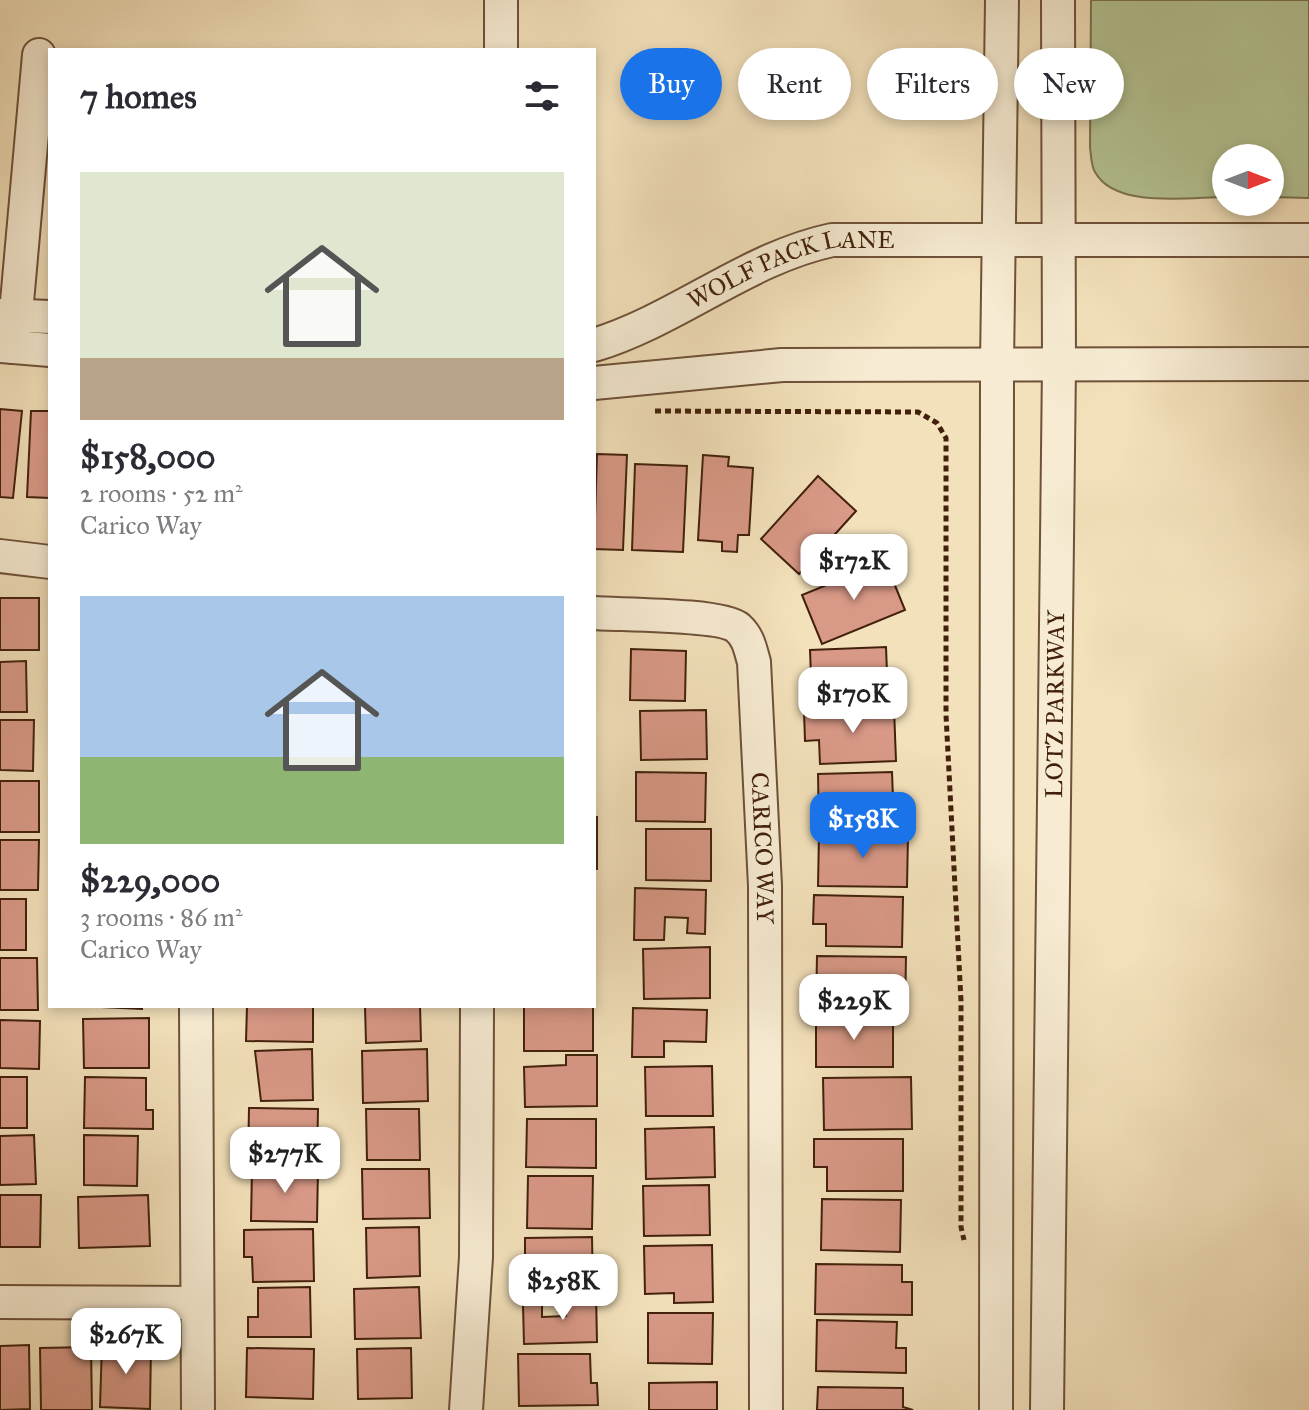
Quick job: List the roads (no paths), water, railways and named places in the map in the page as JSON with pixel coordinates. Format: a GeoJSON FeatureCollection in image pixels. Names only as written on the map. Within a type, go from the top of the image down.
{"type":"FeatureCollection","features":[{"type":"Feature","properties":{"kind":"street"},"geometry":{"type":"LineString","coordinates":[[501,0],[501,48]]}},
{"type":"Feature","properties":{"kind":"street"},"geometry":{"type":"LineString","coordinates":[[996,1410],[997,365],[1002,0]]}},
{"type":"Feature","properties":{"kind":"street","name":"LOTZ PARKWAY"},"geometry":{"type":"LineString","coordinates":[[1047,1410],[1059,365],[1056,241],[1058,0]]}},
{"type":"Feature","properties":{"kind":"street"},"geometry":{"type":"LineString","coordinates":[[39,55],[8,315],[7,347],[48,350]]}},
{"type":"Feature","properties":{"kind":"street","name":"WOLF PACK LANE"},"geometry":{"type":"LineString","coordinates":[[596,344],[630,332],[787,253],[853,239],[998,242],[1309,240]]}},
{"type":"Feature","properties":{"kind":"street"},"geometry":{"type":"LineString","coordinates":[[596,326],[612,323],[787,253]]}},
{"type":"Feature","properties":{"kind":"street"},"geometry":{"type":"LineString","coordinates":[[8,315],[48,317]]}},
{"type":"Feature","properties":{"kind":"street"},"geometry":{"type":"LineString","coordinates":[[596,383],[758,366],[1309,364]]}},
{"type":"Feature","properties":{"kind":"street"},"geometry":{"type":"LineString","coordinates":[[0,556],[48,562]]}},
{"type":"Feature","properties":{"kind":"street","name":"CARICO WAY"},"geometry":{"type":"LineString","coordinates":[[596,613],[708,619],[736,625],[748,640],[754,662],[765,886],[766,1410]]}},
{"type":"Feature","properties":{"kind":"street"},"geometry":{"type":"LineString","coordinates":[[196,1008],[198,1410]]}},
{"type":"Feature","properties":{"kind":"street"},"geometry":{"type":"LineString","coordinates":[[466,1410],[476,1257],[477,1008]]}},
{"type":"Feature","properties":{"kind":"street"},"geometry":{"type":"LineString","coordinates":[[0,1302],[196,1303]]}}]}
